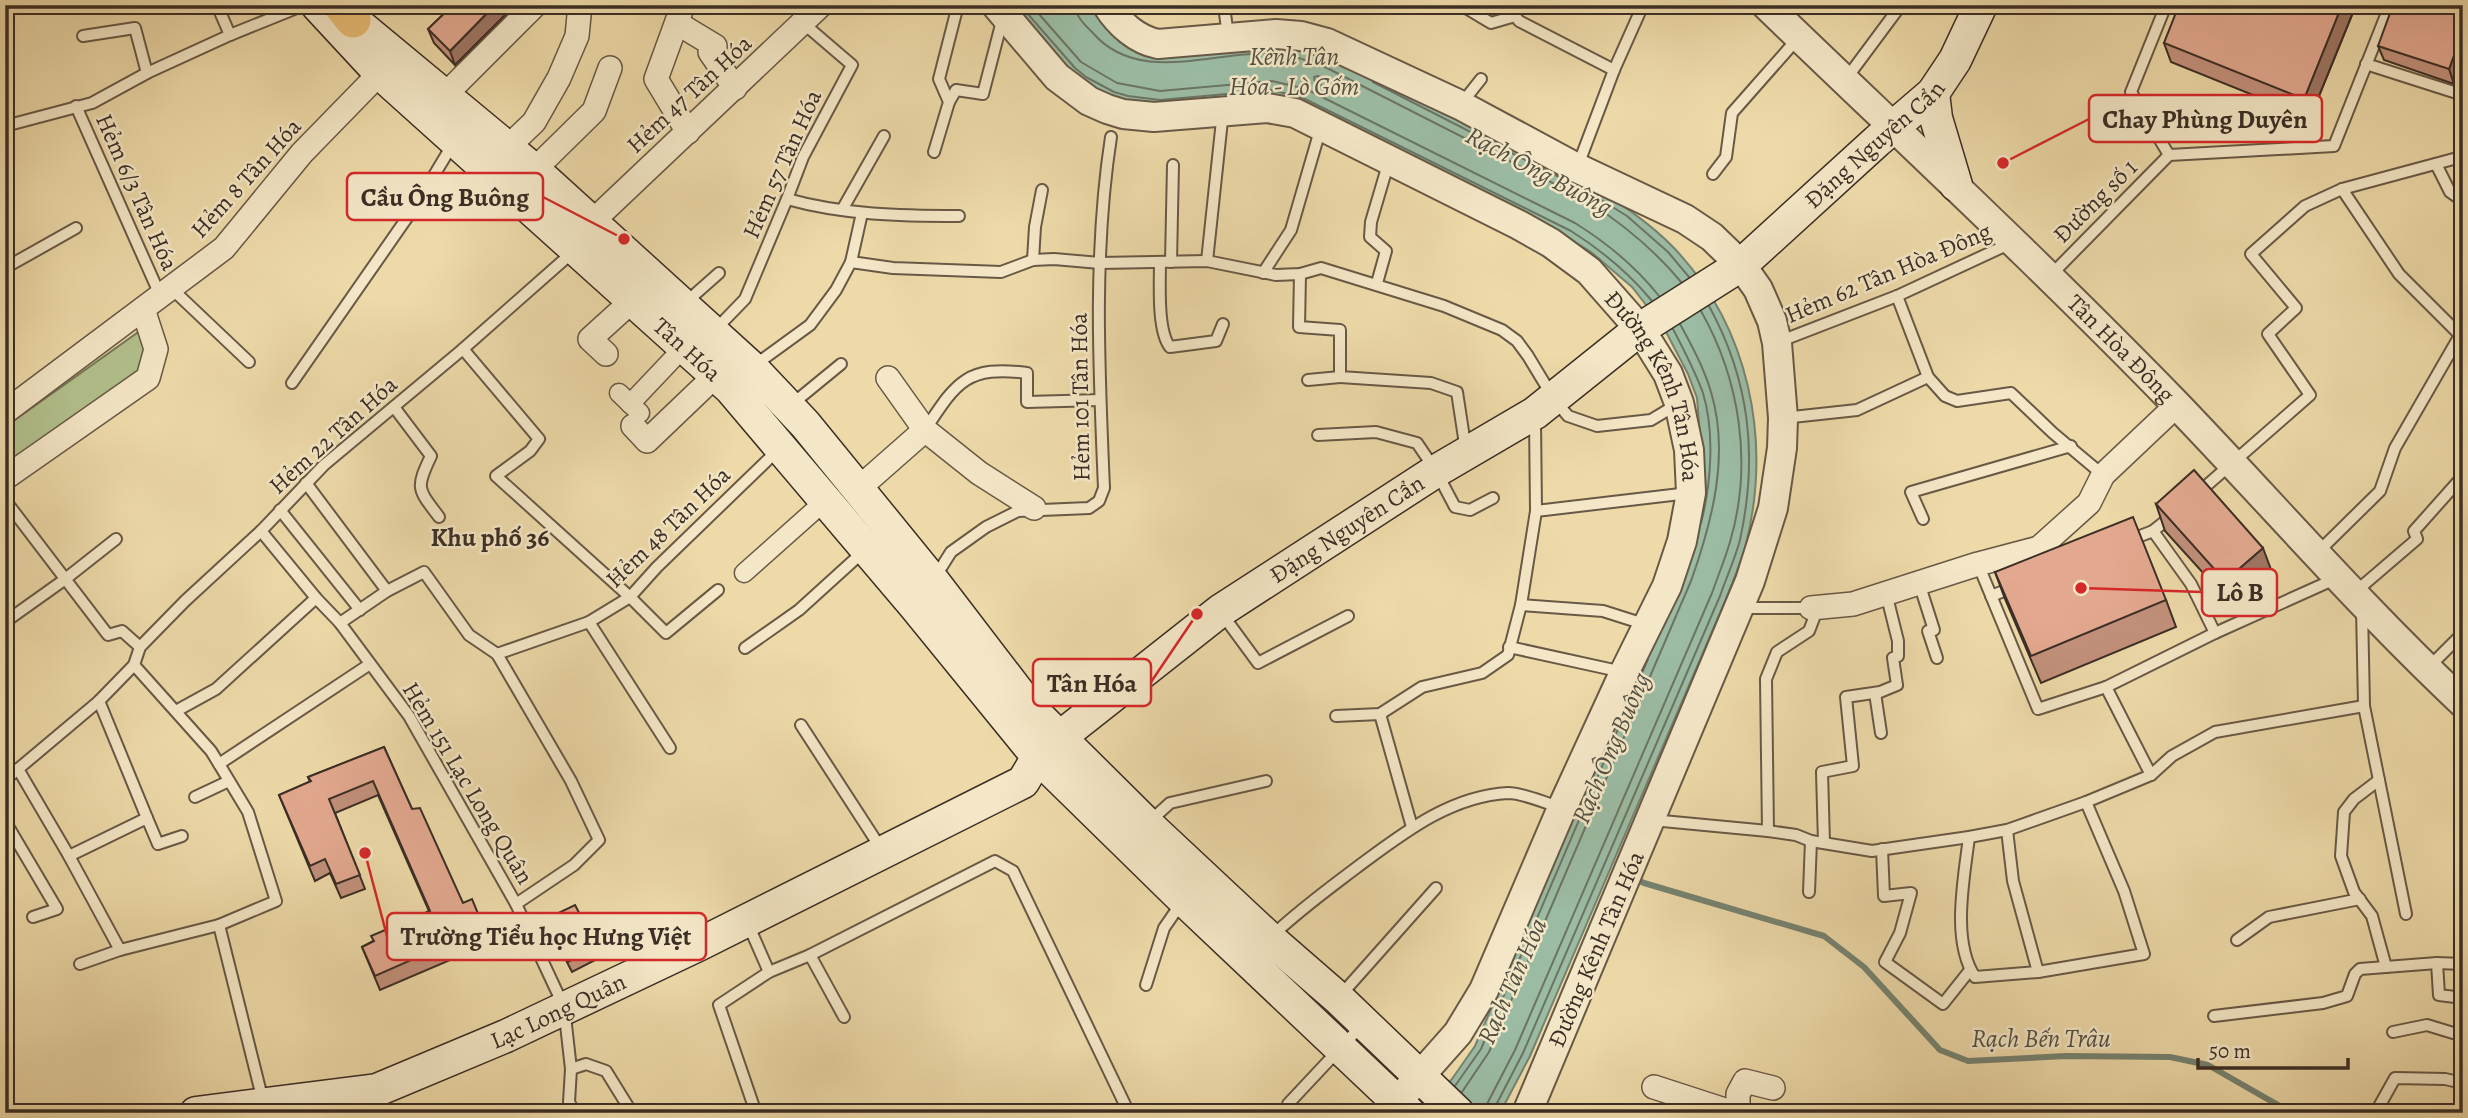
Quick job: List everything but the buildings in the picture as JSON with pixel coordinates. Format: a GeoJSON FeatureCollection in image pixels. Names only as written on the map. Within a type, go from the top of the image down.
{"type":"FeatureCollection","features":[{"type":"Feature","properties":{"kind":"main road","name":"Tân Hóa"},"geometry":{"type":"LineString","coordinates":[[317,5],[380,73],[684,347],[789,407],[933,581],[1031,709],[1049,748],[1147,824],[1196,890],[1270,939],[1339,999],[1458,1113]]}},
{"type":"Feature","properties":{"kind":"main road","name":"Đặng Nguyên Cẩn"},"geometry":{"type":"LineString","coordinates":[[1049,748],[1220,611],[1436,471],[1544,406],[1640,329],[1741,265],[1933,93],[1955,60],[1981,5]]}},
{"type":"Feature","properties":{"kind":"main road","name":"Tân Hóa"},"geometry":{"type":"LineString","coordinates":[[348,10],[444,96],[593,222],[713,332],[736,377],[781,447],[866,549],[1049,748],[1196,890],[1400,1110]]}},
{"type":"Feature","properties":{"kind":"main road"},"geometry":{"type":"LineString","coordinates":[[1933,93],[1936,118],[1956,185]]}},
{"type":"Feature","properties":{"kind":"main road","name":"Lạc Long Quân"},"geometry":{"type":"LineString","coordinates":[[196,1113],[246,1109],[377,1090],[506,1036],[746,921],[1023,782],[1049,748]]}},
{"type":"Feature","properties":{"kind":"street"},"geometry":{"type":"LineString","coordinates":[[444,96],[535,5]]}},
{"type":"Feature","properties":{"kind":"street"},"geometry":{"type":"LineString","coordinates":[[507,148],[534,122],[559,78],[577,36],[580,5]]}},
{"type":"Feature","properties":{"kind":"street","name":"Hẻm 47 Tân Hóa"},"geometry":{"type":"LineString","coordinates":[[593,222],[821,5]]}},
{"type":"Feature","properties":{"kind":"street","name":"Đường Kênh Tân Hóa"},"geometry":{"type":"LineString","coordinates":[[1107,5],[1132,33],[1144,41],[1158,44],[1276,34],[1301,36],[1327,43],[1460,105],[1577,168],[1685,219],[1712,237],[1741,265],[1758,289],[1772,321],[1777,342],[1783,418],[1782,448],[1773,508],[1759,557],[1527,1113]]}},
{"type":"Feature","properties":{"kind":"street","name":"Tân Hòa Đông"},"geometry":{"type":"LineString","coordinates":[[1777,9],[1798,37],[2050,276],[2177,405],[2351,592],[2462,701]]}},
{"type":"Feature","properties":{"kind":"street","name":"Đường Kênh Tân Hóa"},"geometry":{"type":"LineString","coordinates":[[1000,10],[1057,77],[1089,101],[1107,109],[1123,114],[1154,117],[1267,108],[1295,113],[1551,243],[1589,271],[1640,329],[1668,374],[1679,403],[1689,450],[1691,493],[1682,541],[1667,586],[1562,808],[1484,990],[1426,1081],[1400,1110]]}},
{"type":"Feature","properties":{"kind":"street"},"geometry":{"type":"LineString","coordinates":[[688,132],[656,79],[680,14],[715,46],[710,52],[734,88]]}},
{"type":"Feature","properties":{"kind":"street"},"geometry":{"type":"LineString","coordinates":[[534,170],[594,111],[610,68]]}},
{"type":"Feature","properties":{"kind":"street","name":"Hẻm 8 Tân Hóa"},"geometry":{"type":"LineString","coordinates":[[5,412],[224,248],[302,153],[380,73]]}},
{"type":"Feature","properties":{"kind":"street"},"geometry":{"type":"LineString","coordinates":[[5,478],[148,378],[156,349],[158,297]]}},
{"type":"Feature","properties":{"kind":"street"},"geometry":{"type":"LineString","coordinates":[[606,354],[590,339],[633,300]]}},
{"type":"Feature","properties":{"kind":"street"},"geometry":{"type":"LineString","coordinates":[[684,347],[630,409],[647,441],[736,377]]}},
{"type":"Feature","properties":{"kind":"street"},"geometry":{"type":"LineString","coordinates":[[888,378],[925,430],[979,473],[1034,509]]}},
{"type":"Feature","properties":{"kind":"street"},"geometry":{"type":"LineString","coordinates":[[1811,608],[1853,604],[1978,564],[2039,548],[2058,538],[2089,503],[2103,475],[2177,405]]}},
{"type":"Feature","properties":{"kind":"street"},"geometry":{"type":"LineString","coordinates":[[858,489],[925,430]]}},
{"type":"Feature","properties":{"kind":"street"},"geometry":{"type":"LineString","coordinates":[[744,573],[826,500]]}},
{"type":"Feature","properties":{"kind":"street"},"geometry":{"type":"LineString","coordinates":[[1654,1087],[1736,1113],[1738,1094],[1745,1081],[1773,1088]]}},
{"type":"Feature","properties":{"kind":"lane"},"geometry":{"type":"LineString","coordinates":[[217,5],[230,34]]}},
{"type":"Feature","properties":{"kind":"lane"},"geometry":{"type":"LineString","coordinates":[[5,126],[92,103],[147,73],[230,34],[304,5]]}},
{"type":"Feature","properties":{"kind":"lane"},"geometry":{"type":"LineString","coordinates":[[949,102],[939,79],[958,5]]}},
{"type":"Feature","properties":{"kind":"lane"},"geometry":{"type":"LineString","coordinates":[[1461,5],[1490,23],[1515,16],[1519,22],[1614,70]]}},
{"type":"Feature","properties":{"kind":"lane"},"geometry":{"type":"LineString","coordinates":[[1577,168],[1614,70],[1643,5]]}},
{"type":"Feature","properties":{"kind":"lane"},"geometry":{"type":"LineString","coordinates":[[1844,81],[1901,5]]}},
{"type":"Feature","properties":{"kind":"lane","name":"Đường số 1"},"geometry":{"type":"LineString","coordinates":[[2050,276],[2169,155],[2131,92],[2166,5]]}},
{"type":"Feature","properties":{"kind":"lane"},"geometry":{"type":"LineString","coordinates":[[2169,155],[2334,146],[2390,5]]}},
{"type":"Feature","properties":{"kind":"lane"},"geometry":{"type":"LineString","coordinates":[[1224,6],[1228,38]]}},
{"type":"Feature","properties":{"kind":"lane"},"geometry":{"type":"LineString","coordinates":[[934,152],[949,102],[957,90],[983,94],[1000,10]]}},
{"type":"Feature","properties":{"kind":"lane","name":"Hẻm 57 Tân Hóa"},"geometry":{"type":"LineString","coordinates":[[713,332],[745,299],[803,157],[852,65],[803,23]]}},
{"type":"Feature","properties":{"kind":"lane"},"geometry":{"type":"LineString","coordinates":[[83,36],[135,27],[147,73]]}},
{"type":"Feature","properties":{"kind":"lane"},"geometry":{"type":"LineString","coordinates":[[1713,174],[1726,157],[1732,113],[1798,37]]}},
{"type":"Feature","properties":{"kind":"lane"},"geometry":{"type":"LineString","coordinates":[[2367,64],[2463,95]]}},
{"type":"Feature","properties":{"kind":"lane"},"geometry":{"type":"LineString","coordinates":[[1460,105],[1481,79]]}},
{"type":"Feature","properties":{"kind":"lane","name":"Hẻm 6/3 Tân Hóa"},"geometry":{"type":"LineString","coordinates":[[76,106],[158,297]]}},
{"type":"Feature","properties":{"kind":"lane"},"geometry":{"type":"LineString","coordinates":[[1207,261],[1223,111]]}},
{"type":"Feature","properties":{"kind":"lane"},"geometry":{"type":"LineString","coordinates":[[1263,273],[1291,230],[1322,126]]}},
{"type":"Feature","properties":{"kind":"lane"},"geometry":{"type":"LineString","coordinates":[[842,211],[884,136]]}},
{"type":"Feature","properties":{"kind":"lane","name":"Hẻm 101 Tân Hóa"},"geometry":{"type":"LineString","coordinates":[[933,581],[951,552],[986,527],[1018,511],[1089,508],[1099,501],[1104,488],[1100,400],[1100,263],[1103,187],[1111,137]]}},
{"type":"Feature","properties":{"kind":"lane"},"geometry":{"type":"LineString","coordinates":[[292,383],[418,202],[455,140]]}},
{"type":"Feature","properties":{"kind":"lane"},"geometry":{"type":"LineString","coordinates":[[2193,497],[2310,395],[2268,334],[2296,308],[2251,254],[2305,206],[2342,189],[2461,157]]}},
{"type":"Feature","properties":{"kind":"lane"},"geometry":{"type":"LineString","coordinates":[[1377,284],[1386,251],[1370,237],[1370,222],[1390,159]]}},
{"type":"Feature","properties":{"kind":"lane"},"geometry":{"type":"LineString","coordinates":[[2436,164],[2450,192],[2463,201]]}},
{"type":"Feature","properties":{"kind":"lane"},"geometry":{"type":"LineString","coordinates":[[1173,165],[1166,262],[1160,290],[1165,340],[1170,347],[1216,341],[1223,324]]}},
{"type":"Feature","properties":{"kind":"lane"},"geometry":{"type":"LineString","coordinates":[[2316,554],[2380,491],[2395,448],[2461,332],[2399,274],[2342,189]]}},
{"type":"Feature","properties":{"kind":"lane"},"geometry":{"type":"LineString","coordinates":[[1033,260],[1035,227],[1042,190]]}},
{"type":"Feature","properties":{"kind":"lane"},"geometry":{"type":"LineString","coordinates":[[787,199],[820,208],[862,213],[959,216]]}},
{"type":"Feature","properties":{"kind":"lane"},"geometry":{"type":"LineString","coordinates":[[736,377],[810,326],[836,290],[851,262],[862,213]]}},
{"type":"Feature","properties":{"kind":"lane"},"geometry":{"type":"LineString","coordinates":[[5,268],[76,228]]}},
{"type":"Feature","properties":{"kind":"lane","name":"Hẻm 62 Tân Hòa Đông"},"geometry":{"type":"LineString","coordinates":[[1777,342],[1897,296],[2014,242]]}},
{"type":"Feature","properties":{"kind":"lane","name":"Hẻm 22 Tân Hóa"},"geometry":{"type":"LineString","coordinates":[[134,665],[140,647],[261,531],[324,465],[463,349],[576,249]]}},
{"type":"Feature","properties":{"kind":"lane"},"geometry":{"type":"LineString","coordinates":[[851,262],[893,268],[1002,272],[1033,260],[1100,263],[1207,261],[1263,273],[1300,274],[1321,268],[1444,306],[1502,330],[1517,341],[1528,356],[1544,406],[1536,511],[1521,605],[1508,655],[1482,673],[1422,687],[1380,714],[1336,716]]}},
{"type":"Feature","properties":{"kind":"lane"},"geometry":{"type":"LineString","coordinates":[[684,304],[719,273]]}},
{"type":"Feature","properties":{"kind":"lane"},"geometry":{"type":"LineString","coordinates":[[1300,274],[1300,327],[1340,330],[1340,377]]}},
{"type":"Feature","properties":{"kind":"lane"},"geometry":{"type":"LineString","coordinates":[[1897,296],[1928,377],[1945,396],[1957,401],[2011,393],[2103,475]]}},
{"type":"Feature","properties":{"kind":"lane"},"geometry":{"type":"LineString","coordinates":[[158,297],[249,362]]}},
{"type":"Feature","properties":{"kind":"lane"},"geometry":{"type":"LineString","coordinates":[[463,349],[539,439],[530,451],[496,476],[666,633],[718,590]]}},
{"type":"Feature","properties":{"kind":"lane"},"geometry":{"type":"LineString","coordinates":[[789,407],[841,364]]}},
{"type":"Feature","properties":{"kind":"lane"},"geometry":{"type":"LineString","coordinates":[[925,430],[957,384],[975,374],[1001,370],[1027,373],[1027,402],[1100,400]]}},
{"type":"Feature","properties":{"kind":"lane"},"geometry":{"type":"LineString","coordinates":[[1308,380],[1340,377],[1431,383],[1457,392],[1466,454]]}},
{"type":"Feature","properties":{"kind":"lane"},"geometry":{"type":"LineString","coordinates":[[1783,418],[1857,410],[1928,377]]}},
{"type":"Feature","properties":{"kind":"lane"},"geometry":{"type":"LineString","coordinates":[[1544,406],[1597,426],[1651,420],[1679,403]]}},
{"type":"Feature","properties":{"kind":"lane"},"geometry":{"type":"LineString","coordinates":[[394,407],[432,456],[419,479],[421,493],[439,517]]}},
{"type":"Feature","properties":{"kind":"lane"},"geometry":{"type":"LineString","coordinates":[[1318,435],[1376,432],[1417,443],[1455,507],[1470,509],[1493,498]]}},
{"type":"Feature","properties":{"kind":"lane"},"geometry":{"type":"LineString","coordinates":[[1923,519],[1911,492],[2071,446]]}},
{"type":"Feature","properties":{"kind":"lane","name":"Hẻm 48 Tân Hóa"},"geometry":{"type":"LineString","coordinates":[[497,654],[589,622],[630,597],[657,567],[781,447]]}},
{"type":"Feature","properties":{"kind":"lane"},"geometry":{"type":"LineString","coordinates":[[1978,564],[2038,709],[2106,687],[2215,633],[2351,592],[2417,539],[2414,531],[2463,476]]}},
{"type":"Feature","properties":{"kind":"lane"},"geometry":{"type":"LineString","coordinates":[[306,483],[387,591]]}},
{"type":"Feature","properties":{"kind":"lane"},"geometry":{"type":"LineString","coordinates":[[1536,511],[1691,493]]}},
{"type":"Feature","properties":{"kind":"lane"},"geometry":{"type":"LineString","coordinates":[[5,500],[108,635],[122,631],[140,647]]}},
{"type":"Feature","properties":{"kind":"lane"},"geometry":{"type":"LineString","coordinates":[[2119,545],[2153,531],[2183,506]]}},
{"type":"Feature","properties":{"kind":"lane"},"geometry":{"type":"LineString","coordinates":[[280,510],[360,610]]}},
{"type":"Feature","properties":{"kind":"lane","name":"Hẻm 151 Lạc Long Quân"},"geometry":{"type":"LineString","coordinates":[[261,531],[340,623],[409,716],[516,904],[564,1007],[571,1069],[569,1102],[575,1113]]}},
{"type":"Feature","properties":{"kind":"lane"},"geometry":{"type":"LineString","coordinates":[[2153,531],[2191,584],[2215,633]]}},
{"type":"Feature","properties":{"kind":"lane"},"geometry":{"type":"LineString","coordinates":[[5,622],[116,539]]}},
{"type":"Feature","properties":{"kind":"lane"},"geometry":{"type":"LineString","coordinates":[[745,648],[799,610],[866,549]]}},
{"type":"Feature","properties":{"kind":"lane"},"geometry":{"type":"LineString","coordinates":[[340,623],[387,591],[424,572],[469,635],[497,654],[571,781],[599,840],[574,864],[516,904]]}},
{"type":"Feature","properties":{"kind":"lane"},"geometry":{"type":"LineString","coordinates":[[1991,596],[2026,582]]}},
{"type":"Feature","properties":{"kind":"lane"},"geometry":{"type":"LineString","coordinates":[[1919,583],[1934,630],[1928,631],[1937,657]]}},
{"type":"Feature","properties":{"kind":"lane"},"geometry":{"type":"LineString","coordinates":[[2351,592],[2364,706],[2406,914]]}},
{"type":"Feature","properties":{"kind":"lane"},"geometry":{"type":"LineString","coordinates":[[1824,843],[1822,772],[1853,766],[1846,697],[1875,693],[1897,685],[1893,658],[1898,656],[1898,641],[1886,593]]}},
{"type":"Feature","properties":{"kind":"lane"},"geometry":{"type":"LineString","coordinates":[[176,711],[216,689],[316,598]]}},
{"type":"Feature","properties":{"kind":"lane"},"geometry":{"type":"LineString","coordinates":[[1521,605],[1602,611],[1647,625]]}},
{"type":"Feature","properties":{"kind":"lane"},"geometry":{"type":"LineString","coordinates":[[1739,608],[1811,608],[1814,618],[1809,631],[1777,652],[1766,679],[1768,831]]}},
{"type":"Feature","properties":{"kind":"lane"},"geometry":{"type":"LineString","coordinates":[[1220,611],[1258,663],[1348,616]]}},
{"type":"Feature","properties":{"kind":"lane"},"geometry":{"type":"LineString","coordinates":[[589,622],[670,747]]}},
{"type":"Feature","properties":{"kind":"lane"},"geometry":{"type":"LineString","coordinates":[[2427,669],[2463,633]]}},
{"type":"Feature","properties":{"kind":"lane"},"geometry":{"type":"LineString","coordinates":[[1509,647],[1624,673]]}},
{"type":"Feature","properties":{"kind":"lane"},"geometry":{"type":"LineString","coordinates":[[219,764],[370,664]]}},
{"type":"Feature","properties":{"kind":"lane"},"geometry":{"type":"LineString","coordinates":[[5,780],[99,701],[134,665],[211,751],[248,812],[276,901],[219,925],[120,950],[80,964]]}},
{"type":"Feature","properties":{"kind":"lane"},"geometry":{"type":"LineString","coordinates":[[2106,687],[2151,775]]}},
{"type":"Feature","properties":{"kind":"lane"},"geometry":{"type":"LineString","coordinates":[[1875,693],[1881,733]]}},
{"type":"Feature","properties":{"kind":"lane"},"geometry":{"type":"LineString","coordinates":[[99,701],[158,844],[182,836]]}},
{"type":"Feature","properties":{"kind":"lane"},"geometry":{"type":"LineString","coordinates":[[1650,820],[1768,831],[1872,851],[1969,837],[2007,830],[2151,775],[2172,755],[2215,732],[2364,706]]}},
{"type":"Feature","properties":{"kind":"lane"},"geometry":{"type":"LineString","coordinates":[[1380,714],[1412,827]]}},
{"type":"Feature","properties":{"kind":"lane"},"geometry":{"type":"LineString","coordinates":[[802,725],[884,852]]}},
{"type":"Feature","properties":{"kind":"lane"},"geometry":{"type":"LineString","coordinates":[[18,769],[120,950]]}},
{"type":"Feature","properties":{"kind":"lane"},"geometry":{"type":"LineString","coordinates":[[2379,780],[2354,799],[2344,812],[2341,856],[2354,892],[2372,916],[2386,967]]}},
{"type":"Feature","properties":{"kind":"lane"},"geometry":{"type":"LineString","coordinates":[[195,797],[229,781]]}},
{"type":"Feature","properties":{"kind":"lane"},"geometry":{"type":"LineString","coordinates":[[1147,824],[1170,803],[1266,781]]}},
{"type":"Feature","properties":{"kind":"lane"},"geometry":{"type":"LineString","coordinates":[[1270,939],[1293,916],[1412,827],[1469,800],[1510,793],[1562,808]]}},
{"type":"Feature","properties":{"kind":"lane"},"geometry":{"type":"LineString","coordinates":[[1969,837],[1961,915],[1965,957],[1975,977],[2038,972],[2144,954],[2124,891],[2086,802]]}},
{"type":"Feature","properties":{"kind":"lane"},"geometry":{"type":"LineString","coordinates":[[69,856],[147,818]]}},
{"type":"Feature","properties":{"kind":"lane"},"geometry":{"type":"LineString","coordinates":[[5,821],[57,909],[33,918]]}},
{"type":"Feature","properties":{"kind":"lane"},"geometry":{"type":"LineString","coordinates":[[2007,830],[2013,881],[2038,972]]}},
{"type":"Feature","properties":{"kind":"lane"},"geometry":{"type":"LineString","coordinates":[[1810,892],[1811,841]]}},
{"type":"Feature","properties":{"kind":"lane"},"geometry":{"type":"LineString","coordinates":[[1882,849],[1884,896],[1911,893],[1900,933],[1885,962],[1943,1004],[1970,970]]}},
{"type":"Feature","properties":{"kind":"lane"},"geometry":{"type":"LineString","coordinates":[[756,1113],[719,1005],[769,972],[810,955],[995,861],[1013,872],[1129,1113]]}},
{"type":"Feature","properties":{"kind":"lane"},"geometry":{"type":"LineString","coordinates":[[1339,999],[1436,888]]}},
{"type":"Feature","properties":{"kind":"lane"},"geometry":{"type":"LineString","coordinates":[[1146,985],[1164,928],[1196,890]]}},
{"type":"Feature","properties":{"kind":"lane"},"geometry":{"type":"LineString","coordinates":[[2237,940],[2263,920],[2276,915],[2360,899]]}},
{"type":"Feature","properties":{"kind":"lane"},"geometry":{"type":"LineString","coordinates":[[746,921],[769,972]]}},
{"type":"Feature","properties":{"kind":"lane"},"geometry":{"type":"LineString","coordinates":[[219,925],[246,1109]]}},
{"type":"Feature","properties":{"kind":"lane"},"geometry":{"type":"LineString","coordinates":[[810,955],[844,1017]]}},
{"type":"Feature","properties":{"kind":"lane"},"geometry":{"type":"LineString","coordinates":[[2437,963],[2439,995],[2463,998]]}},
{"type":"Feature","properties":{"kind":"lane"},"geometry":{"type":"LineString","coordinates":[[2214,1016],[2323,1003],[2347,996],[2355,974],[2360,969],[2437,963],[2463,964]]}},
{"type":"Feature","properties":{"kind":"lane"},"geometry":{"type":"LineString","coordinates":[[1288,1104],[1364,1023]]}},
{"type":"Feature","properties":{"kind":"lane"},"geometry":{"type":"LineString","coordinates":[[2393,1032],[2427,1025],[2463,1036]]}},
{"type":"Feature","properties":{"kind":"lane"},"geometry":{"type":"LineString","coordinates":[[571,1069],[586,1064],[606,1070],[632,1113]]}},
{"type":"Feature","properties":{"kind":"lane"},"geometry":{"type":"LineString","coordinates":[[2376,1112],[2395,1079],[2445,1079],[2463,1083]]}},
{"type":"Feature","properties":{"kind":"shaded area"},"geometry":{"type":"Polygon","coordinates":[[[144,328],[149,352],[143,373],[5,468],[5,427],[144,328]]]}},
{"type":"Feature","properties":{"kind":"water","name":"Kênh Tân Hóa - Lò Gốm"},"geometry":{"type":"Polygon","coordinates":[[[1010,5],[1089,5],[1109,29],[1299,41],[1594,187],[1646,222],[1674,248],[1700,279],[1721,313],[1737,349],[1748,386],[1756,465],[1753,504],[1744,551],[1726,599],[1530,1056],[1500,1113],[1422,1113],[1452,1079],[1475,1046],[1677,575],[1702,460],[1697,398],[1688,374],[1664,328],[1632,287],[1591,252],[1567,237],[1299,103],[1160,107],[1111,98],[1070,73],[1010,5]]]}},
{"type":"Feature","properties":{"kind":"waterway","name":"Rạch Bến Trâu"},"geometry":{"type":"LineString","coordinates":[[1634,878],[1824,936],[1864,967],[1940,1050],[1968,1061],[2066,1056],[2170,1057],[2208,1065],[2292,1113]]}},
{"type":"Feature","properties":{"kind":"place","name":"Chay Phùng Duyên"},"geometry":{"type":"Point","coordinates":[2003,163]}},
{"type":"Feature","properties":{"kind":"place","name":"Cầu Ông Buông"},"geometry":{"type":"Point","coordinates":[624,239]}},
{"type":"Feature","properties":{"kind":"place","name":"Lô B"},"geometry":{"type":"Point","coordinates":[2081,588]}},
{"type":"Feature","properties":{"kind":"place","name":"Tân Hóa"},"geometry":{"type":"Point","coordinates":[1197,614]}},
{"type":"Feature","properties":{"kind":"place","name":"Trường Tiểu học Hưng Việt"},"geometry":{"type":"Point","coordinates":[365,853]}},
{"type":"Feature","properties":{"kind":"district","name":"Khu phố 36"},"geometry":{"type":"Point","coordinates":[490,537]}},
{"type":"Feature","properties":{"kind":"water label","name":"Rạch Ông Buông"},"geometry":{"type":"Point","coordinates":[1539,171]}},
{"type":"Feature","properties":{"kind":"water label","name":"Rạch Ông Buông"},"geometry":{"type":"Point","coordinates":[1611,748]}},
{"type":"Feature","properties":{"kind":"water label","name":"Rạch Tân Hóa"},"geometry":{"type":"Point","coordinates":[1512,981]}}]}
